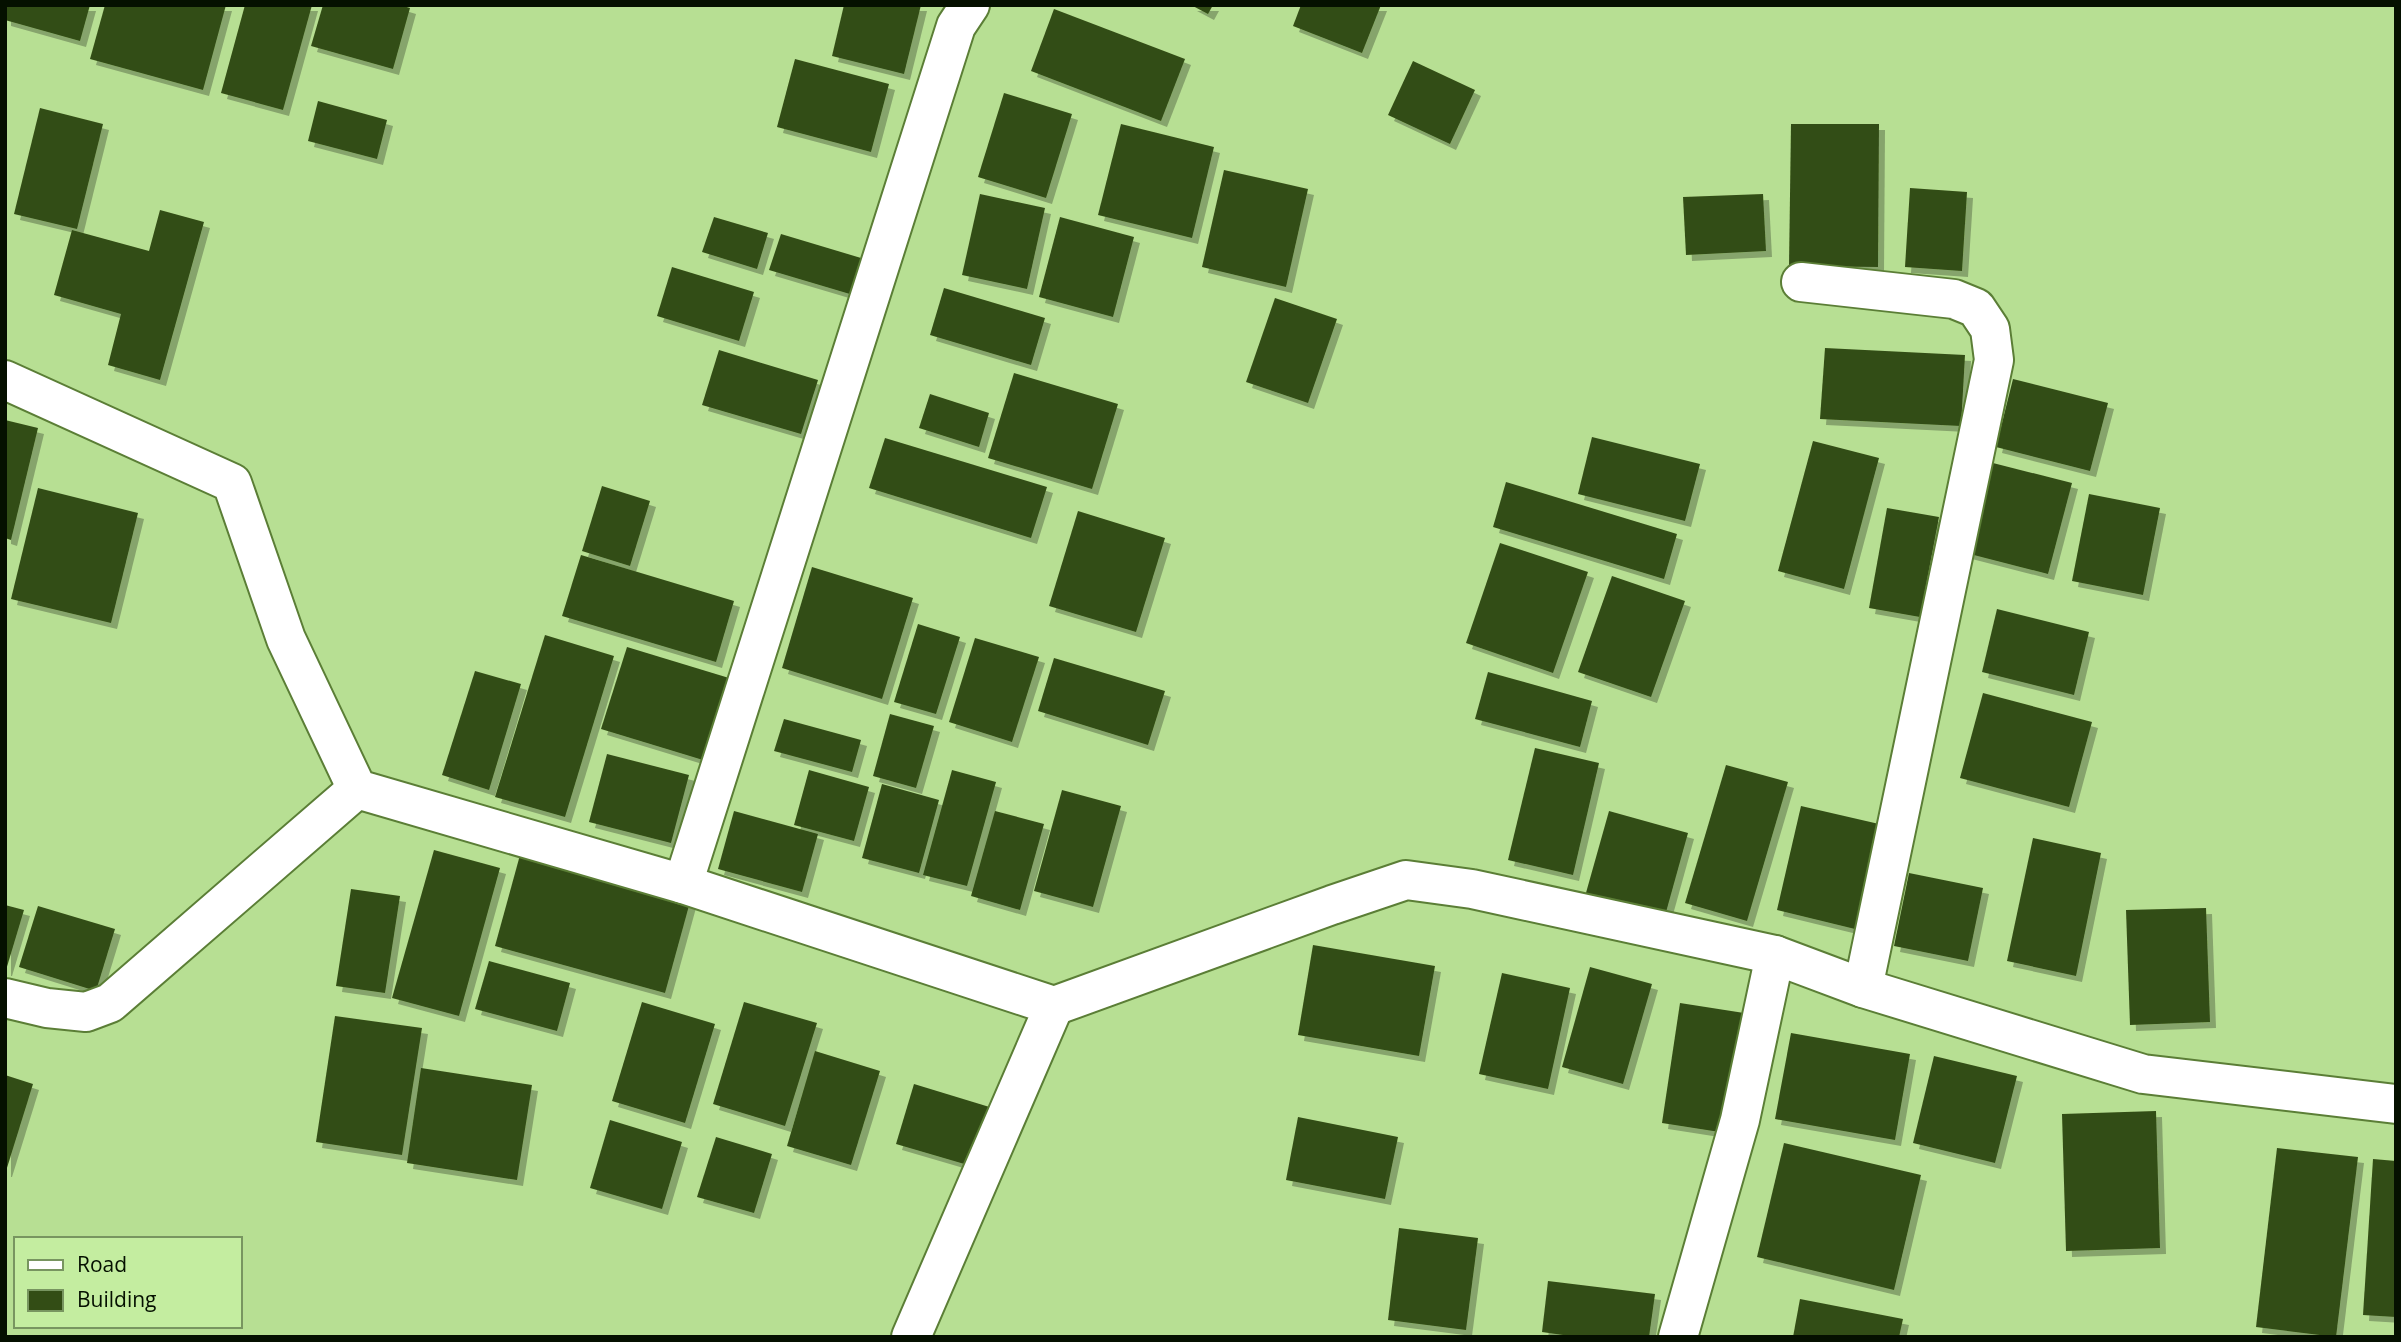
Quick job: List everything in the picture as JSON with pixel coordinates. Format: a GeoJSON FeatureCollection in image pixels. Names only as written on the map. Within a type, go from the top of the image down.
{"type":"FeatureCollection","features":[{"type":"Feature","properties":{"kind":"street"},"geometry":{"type":"LineString","coordinates":[[683,884],[956,26],[970,5]]}},
{"type":"Feature","properties":{"kind":"street"},"geometry":{"type":"LineString","coordinates":[[1801,282],[1954,299],[1976,308],[1990,329],[1994,360],[1863,988]]}},
{"type":"Feature","properties":{"kind":"street"},"geometry":{"type":"LineString","coordinates":[[5,380],[232,483],[286,639],[357,789],[683,884],[1054,1006],[1406,880],[1472,889],[1774,955],[1863,988],[2143,1074],[2396,1104]]}},
{"type":"Feature","properties":{"kind":"street"},"geometry":{"type":"LineString","coordinates":[[5,998],[47,1008],[86,1012],[110,1003],[357,789]]}},
{"type":"Feature","properties":{"kind":"street"},"geometry":{"type":"LineString","coordinates":[[1678,1337],[1740,1120],[1774,955]]}},
{"type":"Feature","properties":{"kind":"street"},"geometry":{"type":"LineString","coordinates":[[911,1337],[1054,1006]]}},
{"type":"Feature","properties":{"kind":"building"},"geometry":{"type":"Polygon","coordinates":[[[5,5],[90,5],[80,41],[5,20],[5,5]]]}},
{"type":"Feature","properties":{"kind":"building"},"geometry":{"type":"Polygon","coordinates":[[[105,5],[226,5],[203,90],[90,59],[105,5]]]}},
{"type":"Feature","properties":{"kind":"building"},"geometry":{"type":"Polygon","coordinates":[[[245,5],[312,5],[283,110],[221,93],[245,5]]]}},
{"type":"Feature","properties":{"kind":"building"},"geometry":{"type":"Polygon","coordinates":[[[323,5],[400,5],[410,8],[393,69],[311,46],[323,5]]]}},
{"type":"Feature","properties":{"kind":"building"},"geometry":{"type":"Polygon","coordinates":[[[844,5],[921,5],[904,74],[832,56],[844,5]]]}},
{"type":"Feature","properties":{"kind":"building"},"geometry":{"type":"Polygon","coordinates":[[[1191,5],[1213,5],[1208,14],[1191,5]]]}},
{"type":"Feature","properties":{"kind":"building"},"geometry":{"type":"Polygon","coordinates":[[[1301,5],[1381,5],[1362,53],[1293,26],[1301,5]]]}},
{"type":"Feature","properties":{"kind":"building"},"geometry":{"type":"Polygon","coordinates":[[[1054,9],[1185,59],[1161,121],[1031,71],[1054,9]]]}},
{"type":"Feature","properties":{"kind":"building"},"geometry":{"type":"Polygon","coordinates":[[[795,59],[889,84],[871,152],[777,127],[795,59]]]}},
{"type":"Feature","properties":{"kind":"building"},"geometry":{"type":"Polygon","coordinates":[[[1413,61],[1475,90],[1450,144],[1388,115],[1413,61]]]}},
{"type":"Feature","properties":{"kind":"building"},"geometry":{"type":"Polygon","coordinates":[[[1004,93],[1072,114],[1046,198],[978,177],[1004,93]]]}},
{"type":"Feature","properties":{"kind":"building"},"geometry":{"type":"Polygon","coordinates":[[[318,101],[387,120],[377,159],[308,141],[318,101]]]}},
{"type":"Feature","properties":{"kind":"building"},"geometry":{"type":"Polygon","coordinates":[[[40,108],[103,124],[77,229],[14,214],[40,108]]]}},
{"type":"Feature","properties":{"kind":"building"},"geometry":{"type":"Polygon","coordinates":[[[1121,124],[1214,147],[1192,238],[1098,215],[1121,124]]]}},
{"type":"Feature","properties":{"kind":"building"},"geometry":{"type":"Polygon","coordinates":[[[1791,124],[1879,124],[1878,267],[1789,266],[1791,124]]]}},
{"type":"Feature","properties":{"kind":"building"},"geometry":{"type":"Polygon","coordinates":[[[1224,170],[1308,189],[1286,287],[1202,267],[1224,170]]]}},
{"type":"Feature","properties":{"kind":"building"},"geometry":{"type":"Polygon","coordinates":[[[1910,188],[1967,192],[1962,271],[1905,267],[1910,188]]]}},
{"type":"Feature","properties":{"kind":"building"},"geometry":{"type":"Polygon","coordinates":[[[980,194],[1045,208],[1027,289],[962,275],[980,194]]]}},
{"type":"Feature","properties":{"kind":"building"},"geometry":{"type":"Polygon","coordinates":[[[1763,194],[1766,251],[1686,255],[1683,197],[1763,194]]]}},
{"type":"Feature","properties":{"kind":"building"},"geometry":{"type":"Polygon","coordinates":[[[160,210],[204,222],[160,380],[108,365],[121,314],[54,295],[72,230],[149,251],[160,210]]]}},
{"type":"Feature","properties":{"kind":"building"},"geometry":{"type":"Polygon","coordinates":[[[714,217],[768,233],[757,269],[702,252],[714,217]]]}},
{"type":"Feature","properties":{"kind":"building"},"geometry":{"type":"Polygon","coordinates":[[[1060,217],[1134,237],[1113,317],[1039,297],[1060,217]]]}},
{"type":"Feature","properties":{"kind":"building"},"geometry":{"type":"Polygon","coordinates":[[[781,234],[871,261],[860,297],[769,270],[781,234]]]}},
{"type":"Feature","properties":{"kind":"building"},"geometry":{"type":"Polygon","coordinates":[[[672,267],[754,292],[739,341],[657,316],[672,267]]]}},
{"type":"Feature","properties":{"kind":"building"},"geometry":{"type":"Polygon","coordinates":[[[944,288],[1045,318],[1031,365],[930,335],[944,288]]]}},
{"type":"Feature","properties":{"kind":"building"},"geometry":{"type":"Polygon","coordinates":[[[1275,298],[1337,319],[1308,403],[1246,382],[1275,298]]]}},
{"type":"Feature","properties":{"kind":"building"},"geometry":{"type":"Polygon","coordinates":[[[1825,348],[1965,355],[1961,426],[1820,419],[1825,348]]]}},
{"type":"Feature","properties":{"kind":"building"},"geometry":{"type":"Polygon","coordinates":[[[719,350],[818,380],[801,434],[702,405],[719,350]]]}},
{"type":"Feature","properties":{"kind":"building"},"geometry":{"type":"Polygon","coordinates":[[[1014,373],[1118,404],[1092,489],[988,458],[1014,373]]]}},
{"type":"Feature","properties":{"kind":"building"},"geometry":{"type":"Polygon","coordinates":[[[2013,379],[2108,403],[2090,471],[1996,447],[2013,379]]]}},
{"type":"Feature","properties":{"kind":"building"},"geometry":{"type":"Polygon","coordinates":[[[930,394],[989,413],[979,447],[919,428],[930,394]]]}},
{"type":"Feature","properties":{"kind":"building"},"geometry":{"type":"Polygon","coordinates":[[[5,420],[38,428],[11,540],[5,538],[5,420]]]}},
{"type":"Feature","properties":{"kind":"building"},"geometry":{"type":"Polygon","coordinates":[[[1592,437],[1700,464],[1685,521],[1578,494],[1592,437]]]}},
{"type":"Feature","properties":{"kind":"building"},"geometry":{"type":"Polygon","coordinates":[[[885,438],[1047,487],[1031,538],[869,488],[885,438]]]}},
{"type":"Feature","properties":{"kind":"building"},"geometry":{"type":"Polygon","coordinates":[[[1813,441],[1879,458],[1844,589],[1778,571],[1813,441]]]}},
{"type":"Feature","properties":{"kind":"building"},"geometry":{"type":"Polygon","coordinates":[[[1989,462],[2072,483],[2048,574],[1966,553],[1989,462]]]}},
{"type":"Feature","properties":{"kind":"building"},"geometry":{"type":"Polygon","coordinates":[[[1506,482],[1677,534],[1664,579],[1493,527],[1506,482]]]}},
{"type":"Feature","properties":{"kind":"building"},"geometry":{"type":"Polygon","coordinates":[[[602,486],[650,501],[630,566],[582,551],[602,486]]]}},
{"type":"Feature","properties":{"kind":"building"},"geometry":{"type":"Polygon","coordinates":[[[38,488],[138,513],[111,623],[11,599],[38,488]]]}},
{"type":"Feature","properties":{"kind":"building"},"geometry":{"type":"Polygon","coordinates":[[[2089,494],[2160,508],[2143,595],[2072,581],[2089,494]]]}},
{"type":"Feature","properties":{"kind":"building"},"geometry":{"type":"Polygon","coordinates":[[[1887,508],[1939,517],[1920,617],[1869,608],[1887,508]]]}},
{"type":"Feature","properties":{"kind":"building"},"geometry":{"type":"Polygon","coordinates":[[[1078,511],[1165,538],[1136,632],[1049,606],[1078,511]]]}},
{"type":"Feature","properties":{"kind":"building"},"geometry":{"type":"Polygon","coordinates":[[[1500,543],[1588,572],[1553,673],[1466,643],[1500,543]]]}},
{"type":"Feature","properties":{"kind":"building"},"geometry":{"type":"Polygon","coordinates":[[[581,555],[734,601],[716,662],[562,616],[581,555]]]}},
{"type":"Feature","properties":{"kind":"building"},"geometry":{"type":"Polygon","coordinates":[[[812,567],[913,598],[882,699],[782,668],[812,567]]]}},
{"type":"Feature","properties":{"kind":"building"},"geometry":{"type":"Polygon","coordinates":[[[1612,576],[1685,601],[1651,697],[1578,672],[1612,576]]]}},
{"type":"Feature","properties":{"kind":"building"},"geometry":{"type":"Polygon","coordinates":[[[1997,609],[2089,632],[2074,695],[1982,672],[1997,609]]]}},
{"type":"Feature","properties":{"kind":"building"},"geometry":{"type":"Polygon","coordinates":[[[918,624],[960,637],[936,714],[894,702],[918,624]]]}},
{"type":"Feature","properties":{"kind":"building"},"geometry":{"type":"Polygon","coordinates":[[[545,635],[614,656],[565,817],[495,797],[545,635]]]}},
{"type":"Feature","properties":{"kind":"building"},"geometry":{"type":"Polygon","coordinates":[[[975,638],[1039,657],[1012,742],[949,722],[975,638]]]}},
{"type":"Feature","properties":{"kind":"building"},"geometry":{"type":"Polygon","coordinates":[[[627,647],[729,678],[703,760],[601,729],[627,647]]]}},
{"type":"Feature","properties":{"kind":"building"},"geometry":{"type":"Polygon","coordinates":[[[1054,658],[1165,691],[1148,745],[1038,711],[1054,658]]]}},
{"type":"Feature","properties":{"kind":"building"},"geometry":{"type":"Polygon","coordinates":[[[475,671],[521,684],[489,790],[442,775],[475,671]]]}},
{"type":"Feature","properties":{"kind":"building"},"geometry":{"type":"Polygon","coordinates":[[[1488,672],[1592,701],[1580,747],[1475,719],[1488,672]]]}},
{"type":"Feature","properties":{"kind":"building"},"geometry":{"type":"Polygon","coordinates":[[[1983,693],[2092,722],[2069,807],[1960,778],[1983,693]]]}},
{"type":"Feature","properties":{"kind":"building"},"geometry":{"type":"Polygon","coordinates":[[[890,714],[934,726],[916,788],[873,776],[890,714]]]}},
{"type":"Feature","properties":{"kind":"building"},"geometry":{"type":"Polygon","coordinates":[[[784,719],[861,740],[852,772],[774,751],[784,719]]]}},
{"type":"Feature","properties":{"kind":"building"},"geometry":{"type":"Polygon","coordinates":[[[1535,748],[1599,763],[1573,875],[1508,860],[1535,748]]]}},
{"type":"Feature","properties":{"kind":"building"},"geometry":{"type":"Polygon","coordinates":[[[607,754],[689,775],[671,843],[589,822],[607,754]]]}},
{"type":"Feature","properties":{"kind":"building"},"geometry":{"type":"Polygon","coordinates":[[[1726,765],[1788,782],[1747,921],[1685,903],[1726,765]]]}},
{"type":"Feature","properties":{"kind":"building"},"geometry":{"type":"Polygon","coordinates":[[[809,770],[869,787],[854,841],[794,825],[809,770]]]}},
{"type":"Feature","properties":{"kind":"building"},"geometry":{"type":"Polygon","coordinates":[[[952,770],[996,782],[967,886],[923,875],[952,770]]]}},
{"type":"Feature","properties":{"kind":"building"},"geometry":{"type":"Polygon","coordinates":[[[882,784],[939,800],[919,873],[862,858],[882,784]]]}},
{"type":"Feature","properties":{"kind":"building"},"geometry":{"type":"Polygon","coordinates":[[[1062,790],[1121,806],[1093,907],[1034,891],[1062,790]]]}},
{"type":"Feature","properties":{"kind":"building"},"geometry":{"type":"Polygon","coordinates":[[[1801,806],[1879,824],[1855,929],[1777,910],[1801,806]]]}},
{"type":"Feature","properties":{"kind":"building"},"geometry":{"type":"Polygon","coordinates":[[[734,811],[818,834],[802,892],[718,869],[734,811]]]}},
{"type":"Feature","properties":{"kind":"building"},"geometry":{"type":"Polygon","coordinates":[[[995,811],[1044,824],[1020,910],[971,896],[995,811]]]}},
{"type":"Feature","properties":{"kind":"building"},"geometry":{"type":"Polygon","coordinates":[[[1609,811],[1688,833],[1663,923],[1584,900],[1609,811]]]}},
{"type":"Feature","properties":{"kind":"building"},"geometry":{"type":"Polygon","coordinates":[[[2033,838],[2101,853],[2076,976],[2007,961],[2033,838]]]}},
{"type":"Feature","properties":{"kind":"building"},"geometry":{"type":"Polygon","coordinates":[[[434,850],[500,868],[459,1016],[392,998],[434,850]]]}},
{"type":"Feature","properties":{"kind":"building"},"geometry":{"type":"Polygon","coordinates":[[[520,855],[690,902],[665,993],[495,946],[520,855]]]}},
{"type":"Feature","properties":{"kind":"building"},"geometry":{"type":"Polygon","coordinates":[[[1909,873],[1983,888],[1968,961],[1894,946],[1909,873]]]}},
{"type":"Feature","properties":{"kind":"building"},"geometry":{"type":"Polygon","coordinates":[[[351,889],[400,896],[385,993],[336,986],[351,889]]]}},
{"type":"Feature","properties":{"kind":"building"},"geometry":{"type":"Polygon","coordinates":[[[5,905],[24,910],[6,970],[5,970],[5,905]]]}},
{"type":"Feature","properties":{"kind":"building"},"geometry":{"type":"Polygon","coordinates":[[[38,906],[115,929],[96,991],[19,967],[38,906]]]}},
{"type":"Feature","properties":{"kind":"building"},"geometry":{"type":"Polygon","coordinates":[[[2206,908],[2210,1022],[2130,1025],[2126,910],[2206,908]]]}},
{"type":"Feature","properties":{"kind":"building"},"geometry":{"type":"Polygon","coordinates":[[[1313,945],[1435,966],[1419,1056],[1298,1035],[1313,945]]]}},
{"type":"Feature","properties":{"kind":"building"},"geometry":{"type":"Polygon","coordinates":[[[489,961],[570,983],[557,1031],[475,1009],[489,961]]]}},
{"type":"Feature","properties":{"kind":"building"},"geometry":{"type":"Polygon","coordinates":[[[1590,967],[1652,984],[1623,1084],[1562,1067],[1590,967]]]}},
{"type":"Feature","properties":{"kind":"building"},"geometry":{"type":"Polygon","coordinates":[[[1502,973],[1570,988],[1548,1089],[1479,1074],[1502,973]]]}},
{"type":"Feature","properties":{"kind":"building"},"geometry":{"type":"Polygon","coordinates":[[[642,1002],[715,1024],[685,1123],[612,1101],[642,1002]]]}},
{"type":"Feature","properties":{"kind":"building"},"geometry":{"type":"Polygon","coordinates":[[[744,1002],[817,1023],[785,1126],[713,1104],[744,1002]]]}},
{"type":"Feature","properties":{"kind":"building"},"geometry":{"type":"Polygon","coordinates":[[[1680,1003],[1744,1013],[1726,1133],[1662,1123],[1680,1003]]]}},
{"type":"Feature","properties":{"kind":"building"},"geometry":{"type":"Polygon","coordinates":[[[335,1016],[422,1028],[402,1155],[316,1142],[335,1016]]]}},
{"type":"Feature","properties":{"kind":"building"},"geometry":{"type":"Polygon","coordinates":[[[1791,1033],[1910,1054],[1895,1140],[1775,1119],[1791,1033]]]}},
{"type":"Feature","properties":{"kind":"building"},"geometry":{"type":"Polygon","coordinates":[[[815,1051],[880,1071],[851,1165],[787,1146],[815,1051]]]}},
{"type":"Feature","properties":{"kind":"building"},"geometry":{"type":"Polygon","coordinates":[[[1934,1056],[2017,1076],[1995,1163],[1913,1143],[1934,1056]]]}},
{"type":"Feature","properties":{"kind":"building"},"geometry":{"type":"Polygon","coordinates":[[[421,1068],[532,1085],[517,1180],[407,1163],[421,1068]]]}},
{"type":"Feature","properties":{"kind":"building"},"geometry":{"type":"Polygon","coordinates":[[[5,1075],[33,1084],[6,1171],[5,1171],[5,1075]]]}},
{"type":"Feature","properties":{"kind":"building"},"geometry":{"type":"Polygon","coordinates":[[[914,1084],[996,1109],[978,1168],[896,1144],[914,1084]]]}},
{"type":"Feature","properties":{"kind":"building"},"geometry":{"type":"Polygon","coordinates":[[[2156,1111],[2160,1248],[2066,1251],[2062,1114],[2156,1111]]]}},
{"type":"Feature","properties":{"kind":"building"},"geometry":{"type":"Polygon","coordinates":[[[1298,1117],[1398,1137],[1385,1199],[1286,1180],[1298,1117]]]}},
{"type":"Feature","properties":{"kind":"building"},"geometry":{"type":"Polygon","coordinates":[[[610,1120],[682,1142],[662,1209],[590,1188],[610,1120]]]}},
{"type":"Feature","properties":{"kind":"building"},"geometry":{"type":"Polygon","coordinates":[[[716,1137],[772,1154],[754,1213],[697,1197],[716,1137]]]}},
{"type":"Feature","properties":{"kind":"building"},"geometry":{"type":"Polygon","coordinates":[[[1784,1143],[1921,1175],[1894,1290],[1757,1257],[1784,1143]]]}},
{"type":"Feature","properties":{"kind":"building"},"geometry":{"type":"Polygon","coordinates":[[[2277,1148],[2358,1157],[2336,1337],[2256,1327],[2277,1148]]]}},
{"type":"Feature","properties":{"kind":"building"},"geometry":{"type":"Polygon","coordinates":[[[2373,1159],[2396,1161],[2396,1317],[2363,1315],[2373,1159]]]}},
{"type":"Feature","properties":{"kind":"building"},"geometry":{"type":"Polygon","coordinates":[[[1399,1228],[1478,1238],[1466,1330],[1388,1320],[1399,1228]]]}},
{"type":"Feature","properties":{"kind":"building"},"geometry":{"type":"Polygon","coordinates":[[[1548,1281],[1655,1294],[1649,1337],[1577,1337],[1542,1332],[1548,1281]]]}},
{"type":"Feature","properties":{"kind":"building"},"geometry":{"type":"Polygon","coordinates":[[[1800,1299],[1903,1319],[1899,1337],[1793,1337],[1800,1299]]]}}]}
